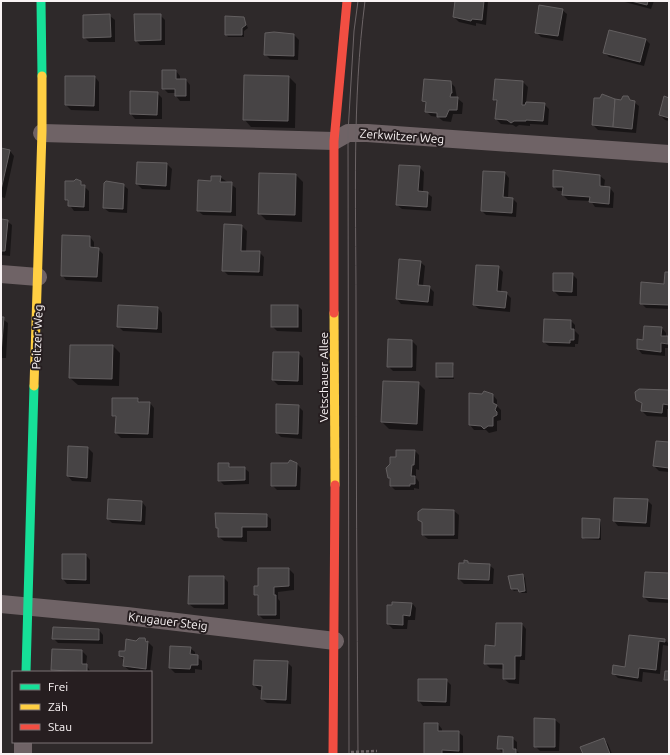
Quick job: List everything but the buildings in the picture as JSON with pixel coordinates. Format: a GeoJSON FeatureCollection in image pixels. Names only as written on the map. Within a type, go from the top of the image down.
{"type":"FeatureCollection","features":[{"type":"Feature","properties":{"kind":"street","name":"Peitzer Weg"},"geometry":{"type":"LineString","coordinates":[[26,671],[42,133],[41,1]]}},
{"type":"Feature","properties":{"kind":"street","name":"Vetschauer Allee"},"geometry":{"type":"LineString","coordinates":[[333,754],[336,640],[334,141],[347,1]]}},
{"type":"Feature","properties":{"kind":"street","name":"Zerkwitzer Weg"},"geometry":{"type":"LineString","coordinates":[[42,133],[334,141],[348,133],[367,133],[669,154]]}},
{"type":"Feature","properties":{"kind":"street"},"geometry":{"type":"LineString","coordinates":[[1,274],[38,278]]}},
{"type":"Feature","properties":{"kind":"street","name":"Krugauer Steig"},"geometry":{"type":"LineString","coordinates":[[1,604],[336,640]]}},
{"type":"Feature","properties":{"kind":"street"},"geometry":{"type":"LineString","coordinates":[[23,743],[23,754]]}},
{"type":"Feature","properties":{"kind":"tram line"},"geometry":{"type":"LineString","coordinates":[[349,754],[348,133],[354,31],[358,1]]}},
{"type":"Feature","properties":{"kind":"tram line"},"geometry":{"type":"LineString","coordinates":[[358,754],[356,114],[365,1]]}},
{"type":"Feature","properties":{"kind":"traffic: fast"},"geometry":{"type":"LineString","coordinates":[[41,1],[42,76]]}},
{"type":"Feature","properties":{"kind":"traffic: fast"},"geometry":{"type":"LineString","coordinates":[[26,671],[34,386]]}},
{"type":"Feature","properties":{"kind":"traffic: slow"},"geometry":{"type":"LineString","coordinates":[[34,386],[42,131],[42,76]]}},
{"type":"Feature","properties":{"kind":"traffic: slow"},"geometry":{"type":"LineString","coordinates":[[334,313],[335,485]]}},
{"type":"Feature","properties":{"kind":"traffic: jam"},"geometry":{"type":"LineString","coordinates":[[334,313],[334,141],[347,1]]}},
{"type":"Feature","properties":{"kind":"traffic: jam"},"geometry":{"type":"LineString","coordinates":[[333,754],[335,485]]}}]}
